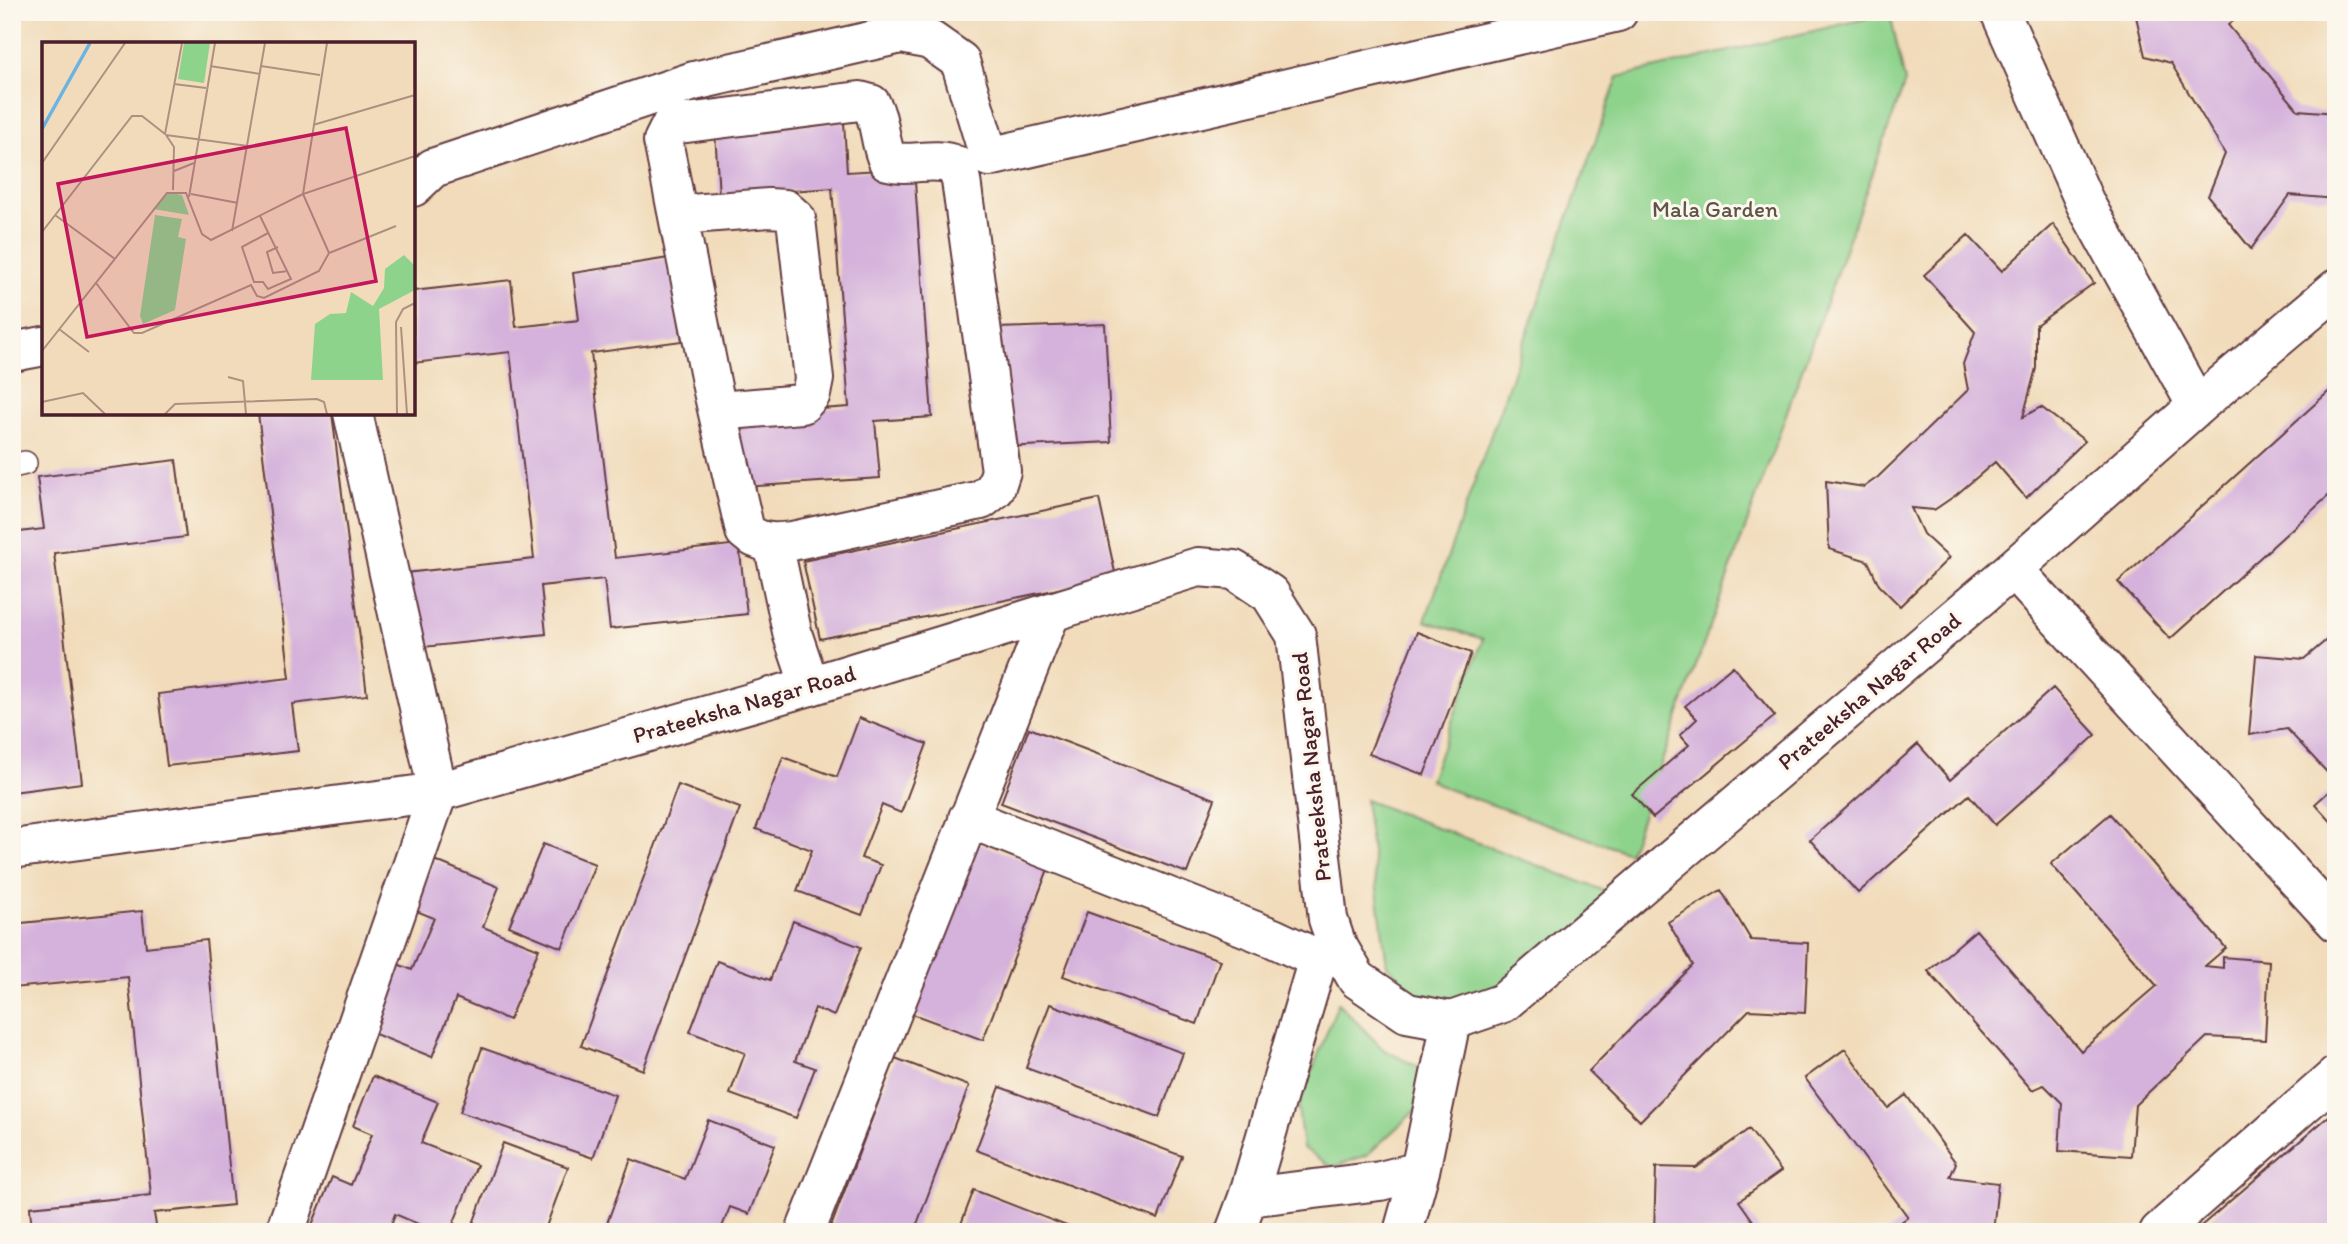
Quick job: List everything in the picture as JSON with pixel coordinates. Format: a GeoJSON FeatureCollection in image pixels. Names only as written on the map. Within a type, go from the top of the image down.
{"type":"FeatureCollection","features":[{"type":"Feature","properties":{"kind":"street"},"geometry":{"type":"LineString","coordinates":[[415,185],[433,168],[694,81],[901,34],[930,40],[960,61],[989,157],[1618,12]]}},
{"type":"Feature","properties":{"kind":"street"},"geometry":{"type":"LineString","coordinates":[[2000,12],[2086,205],[2197,406]]}},
{"type":"Feature","properties":{"kind":"street"},"geometry":{"type":"LineString","coordinates":[[860,101],[871,104],[875,111],[882,150],[888,162],[899,164],[945,161],[955,165],[961,180],[1001,471],[995,489],[981,500],[792,541],[773,543],[754,539],[745,531],[678,215],[663,141],[671,125],[860,101]]}},
{"type":"Feature","properties":{"kind":"street"},"geometry":{"type":"LineString","coordinates":[[678,215],[769,208],[785,209],[796,219],[814,379],[811,394],[802,404],[718,411]]}},
{"type":"Feature","properties":{"kind":"street","name":"Prateeksha Nagar Road"},"geometry":{"type":"LineString","coordinates":[[12,849],[438,792],[810,686],[1198,567],[1234,570],[1270,594],[1296,635],[1328,919],[1327,951],[1357,979],[1407,1013],[1451,1021],[1503,1003],[2013,569],[2197,406],[2336,289]]}},
{"type":"Feature","properties":{"kind":"street"},"geometry":{"type":"LineString","coordinates":[[12,352],[42,346]]}},
{"type":"Feature","properties":{"kind":"street"},"geometry":{"type":"LineString","coordinates":[[285,1232],[438,792],[353,415]]}},
{"type":"Feature","properties":{"kind":"street"},"geometry":{"type":"LineString","coordinates":[[773,543],[793,636],[810,686]]}},
{"type":"Feature","properties":{"kind":"street"},"geometry":{"type":"LineString","coordinates":[[2013,569],[2336,922]]}},
{"type":"Feature","properties":{"kind":"street"},"geometry":{"type":"LineString","coordinates":[[804,1232],[1051,612]]}},
{"type":"Feature","properties":{"kind":"street"},"geometry":{"type":"LineString","coordinates":[[968,818],[1273,938],[1327,951],[1241,1214]]}},
{"type":"Feature","properties":{"kind":"street"},"geometry":{"type":"LineString","coordinates":[[1403,1232],[1420,1171],[1451,1021]]}},
{"type":"Feature","properties":{"kind":"street"},"geometry":{"type":"LineString","coordinates":[[2159,1232],[2336,1076]]}},
{"type":"Feature","properties":{"kind":"street"},"geometry":{"type":"LineString","coordinates":[[1241,1214],[1420,1171]]}},
{"type":"Feature","properties":{"kind":"green space","name":"Mala Garden"},"geometry":{"type":"Polygon","coordinates":[[[1890,13],[1905,82],[1629,853],[1450,790],[1430,780],[1483,639],[1425,621],[1618,77],[1890,13]]]}},
{"type":"Feature","properties":{"kind":"green space"},"geometry":{"type":"Polygon","coordinates":[[[1365,800],[1639,904],[1501,1012],[1422,1000],[1387,965],[1365,800]]]}},
{"type":"Feature","properties":{"kind":"green space"},"geometry":{"type":"Polygon","coordinates":[[[1338,1003],[1384,1050],[1422,1069],[1457,1072],[1367,1155],[1332,1167],[1303,1148],[1298,1108],[1338,1003]]]}},
{"type":"Feature","properties":{"kind":"building"},"geometry":{"type":"Polygon","coordinates":[[[2135,12],[2244,12],[2228,25],[2298,110],[2336,113],[2336,199],[2290,195],[2251,249],[2208,196],[2225,154],[2171,63],[2145,56],[2135,12]]]}},
{"type":"Feature","properties":{"kind":"building"},"geometry":{"type":"Polygon","coordinates":[[[844,122],[847,172],[914,168],[932,417],[875,421],[880,478],[743,487],[738,415],[849,407],[832,188],[719,196],[715,131],[844,122]]]}},
{"type":"Feature","properties":{"kind":"building"},"geometry":{"type":"Polygon","coordinates":[[[2053,224],[2094,283],[2036,325],[2036,368],[2023,417],[2041,407],[2085,441],[2026,498],[1995,462],[1934,510],[1911,508],[1923,534],[1949,558],[1900,606],[1879,585],[1868,561],[1829,549],[1826,481],[1864,487],[1878,477],[1968,390],[1963,364],[1975,332],[1924,275],[1968,235],[2002,271],[2053,224]]]}},
{"type":"Feature","properties":{"kind":"building"},"geometry":{"type":"Polygon","coordinates":[[[669,258],[682,341],[591,353],[615,558],[739,544],[747,614],[610,629],[604,579],[541,586],[546,634],[414,648],[405,573],[534,559],[510,352],[415,363],[415,291],[511,280],[516,327],[579,320],[573,273],[669,258]]]}},
{"type":"Feature","properties":{"kind":"building"},"geometry":{"type":"Polygon","coordinates":[[[1105,324],[1111,442],[1004,447],[998,328],[1105,324]]]}},
{"type":"Feature","properties":{"kind":"building"},"geometry":{"type":"Polygon","coordinates":[[[2336,385],[2336,489],[2170,639],[2118,582],[2336,385]]]}},
{"type":"Feature","properties":{"kind":"building"},"geometry":{"type":"Polygon","coordinates":[[[258,415],[332,415],[367,695],[292,704],[298,751],[167,766],[158,694],[290,678],[258,415]]]}},
{"type":"Feature","properties":{"kind":"building"},"geometry":{"type":"Polygon","coordinates":[[[176,460],[186,537],[54,553],[82,783],[12,792],[12,533],[44,529],[37,477],[176,460]]]}},
{"type":"Feature","properties":{"kind":"building"},"geometry":{"type":"Polygon","coordinates":[[[1099,499],[1116,577],[820,639],[803,561],[1099,499]]]}},
{"type":"Feature","properties":{"kind":"building"},"geometry":{"type":"Polygon","coordinates":[[[1417,632],[1471,653],[1424,775],[1369,754],[1417,632]]]}},
{"type":"Feature","properties":{"kind":"building"},"geometry":{"type":"Polygon","coordinates":[[[2336,632],[2336,782],[2287,729],[2249,735],[2256,655],[2304,659],[2336,632]]]}},
{"type":"Feature","properties":{"kind":"building"},"geometry":{"type":"Polygon","coordinates":[[[1733,666],[1775,716],[1653,818],[1632,794],[1689,745],[1680,735],[1697,719],[1685,706],[1733,666]]]}},
{"type":"Feature","properties":{"kind":"building"},"geometry":{"type":"Polygon","coordinates":[[[2053,688],[2096,735],[1995,825],[1969,795],[1858,893],[1810,840],[1918,744],[1950,780],[2053,688]]]}},
{"type":"Feature","properties":{"kind":"building"},"geometry":{"type":"Polygon","coordinates":[[[859,718],[927,744],[901,813],[882,805],[861,858],[881,865],[862,915],[797,891],[812,850],[756,829],[783,757],[837,777],[859,718]]]}},
{"type":"Feature","properties":{"kind":"building"},"geometry":{"type":"Polygon","coordinates":[[[1029,728],[1215,799],[1187,873],[1001,803],[1029,728]]]}},
{"type":"Feature","properties":{"kind":"building"},"geometry":{"type":"Polygon","coordinates":[[[678,785],[740,808],[643,1070],[581,1046],[678,785]]]}},
{"type":"Feature","properties":{"kind":"building"},"geometry":{"type":"Polygon","coordinates":[[[2336,785],[2336,827],[2315,804],[2336,785]]]}},
{"type":"Feature","properties":{"kind":"building"},"geometry":{"type":"Polygon","coordinates":[[[2110,814],[2226,948],[2205,966],[2223,968],[2223,957],[2269,961],[2265,1040],[2207,1037],[2135,1105],[2131,1156],[2059,1151],[2062,1103],[2044,1085],[2032,1090],[1928,971],[1976,930],[2081,1051],[2157,986],[2051,864],[2110,814]]]}},
{"type":"Feature","properties":{"kind":"building"},"geometry":{"type":"Polygon","coordinates":[[[973,841],[1048,869],[983,1040],[907,1012],[973,841]]]}},
{"type":"Feature","properties":{"kind":"building"},"geometry":{"type":"Polygon","coordinates":[[[543,844],[595,864],[562,948],[509,926],[543,844]]]}},
{"type":"Feature","properties":{"kind":"building"},"geometry":{"type":"Polygon","coordinates":[[[434,860],[499,887],[483,927],[539,949],[509,1020],[456,998],[432,1057],[365,1030],[393,962],[412,970],[434,918],[414,910],[434,860]]]}},
{"type":"Feature","properties":{"kind":"building"},"geometry":{"type":"Polygon","coordinates":[[[1721,890],[1751,940],[1808,943],[1805,1013],[1749,1010],[1640,1121],[1589,1071],[1693,965],[1668,922],[1721,890]]]}},
{"type":"Feature","properties":{"kind":"building"},"geometry":{"type":"Polygon","coordinates":[[[142,911],[146,947],[206,940],[233,1205],[154,1213],[157,1232],[32,1232],[30,1207],[151,1195],[128,977],[12,988],[12,924],[142,911]]]}},
{"type":"Feature","properties":{"kind":"building"},"geometry":{"type":"Polygon","coordinates":[[[1087,912],[1220,960],[1197,1024],[1063,976],[1087,912]]]}},
{"type":"Feature","properties":{"kind":"building"},"geometry":{"type":"Polygon","coordinates":[[[793,921],[861,947],[834,1016],[815,1008],[795,1061],[815,1068],[796,1118],[730,1094],[745,1053],[690,1032],[717,961],[770,980],[793,921]]]}},
{"type":"Feature","properties":{"kind":"building"},"geometry":{"type":"Polygon","coordinates":[[[1050,1004],[1183,1053],[1159,1117],[1026,1068],[1050,1004]]]}},
{"type":"Feature","properties":{"kind":"building"},"geometry":{"type":"Polygon","coordinates":[[[482,1048],[615,1095],[593,1158],[460,1112],[482,1048]]]}},
{"type":"Feature","properties":{"kind":"building"},"geometry":{"type":"Polygon","coordinates":[[[1845,1049],[1888,1108],[1906,1095],[1956,1163],[1950,1177],[1998,1183],[1993,1232],[1887,1232],[1908,1217],[1805,1078],[1845,1049]]]}},
{"type":"Feature","properties":{"kind":"building"},"geometry":{"type":"Polygon","coordinates":[[[895,1058],[969,1086],[914,1232],[829,1232],[895,1058]]]}},
{"type":"Feature","properties":{"kind":"building"},"geometry":{"type":"Polygon","coordinates":[[[373,1076],[438,1102],[421,1143],[477,1165],[450,1232],[437,1232],[395,1214],[388,1232],[309,1232],[332,1177],[351,1185],[372,1134],[353,1126],[373,1076]]]}},
{"type":"Feature","properties":{"kind":"building"},"geometry":{"type":"Polygon","coordinates":[[[1000,1087],[1182,1156],[1158,1219],[976,1150],[1000,1087]]]}},
{"type":"Feature","properties":{"kind":"building"},"geometry":{"type":"Polygon","coordinates":[[[2336,1110],[2336,1232],[2194,1232],[2336,1110]]]}},
{"type":"Feature","properties":{"kind":"building"},"geometry":{"type":"Polygon","coordinates":[[[708,1120],[775,1145],[749,1214],[730,1207],[720,1232],[604,1231],[631,1159],[685,1179],[708,1120]]]}},
{"type":"Feature","properties":{"kind":"building"},"geometry":{"type":"Polygon","coordinates":[[[1749,1129],[1781,1171],[1739,1201],[1761,1232],[1654,1232],[1656,1167],[1696,1168],[1749,1129]]]}},
{"type":"Feature","properties":{"kind":"building"},"geometry":{"type":"Polygon","coordinates":[[[503,1143],[568,1167],[544,1232],[470,1232],[503,1143]]]}},
{"type":"Feature","properties":{"kind":"building"},"geometry":{"type":"Polygon","coordinates":[[[974,1190],[1082,1232],[958,1232],[974,1190]]]}}]}
